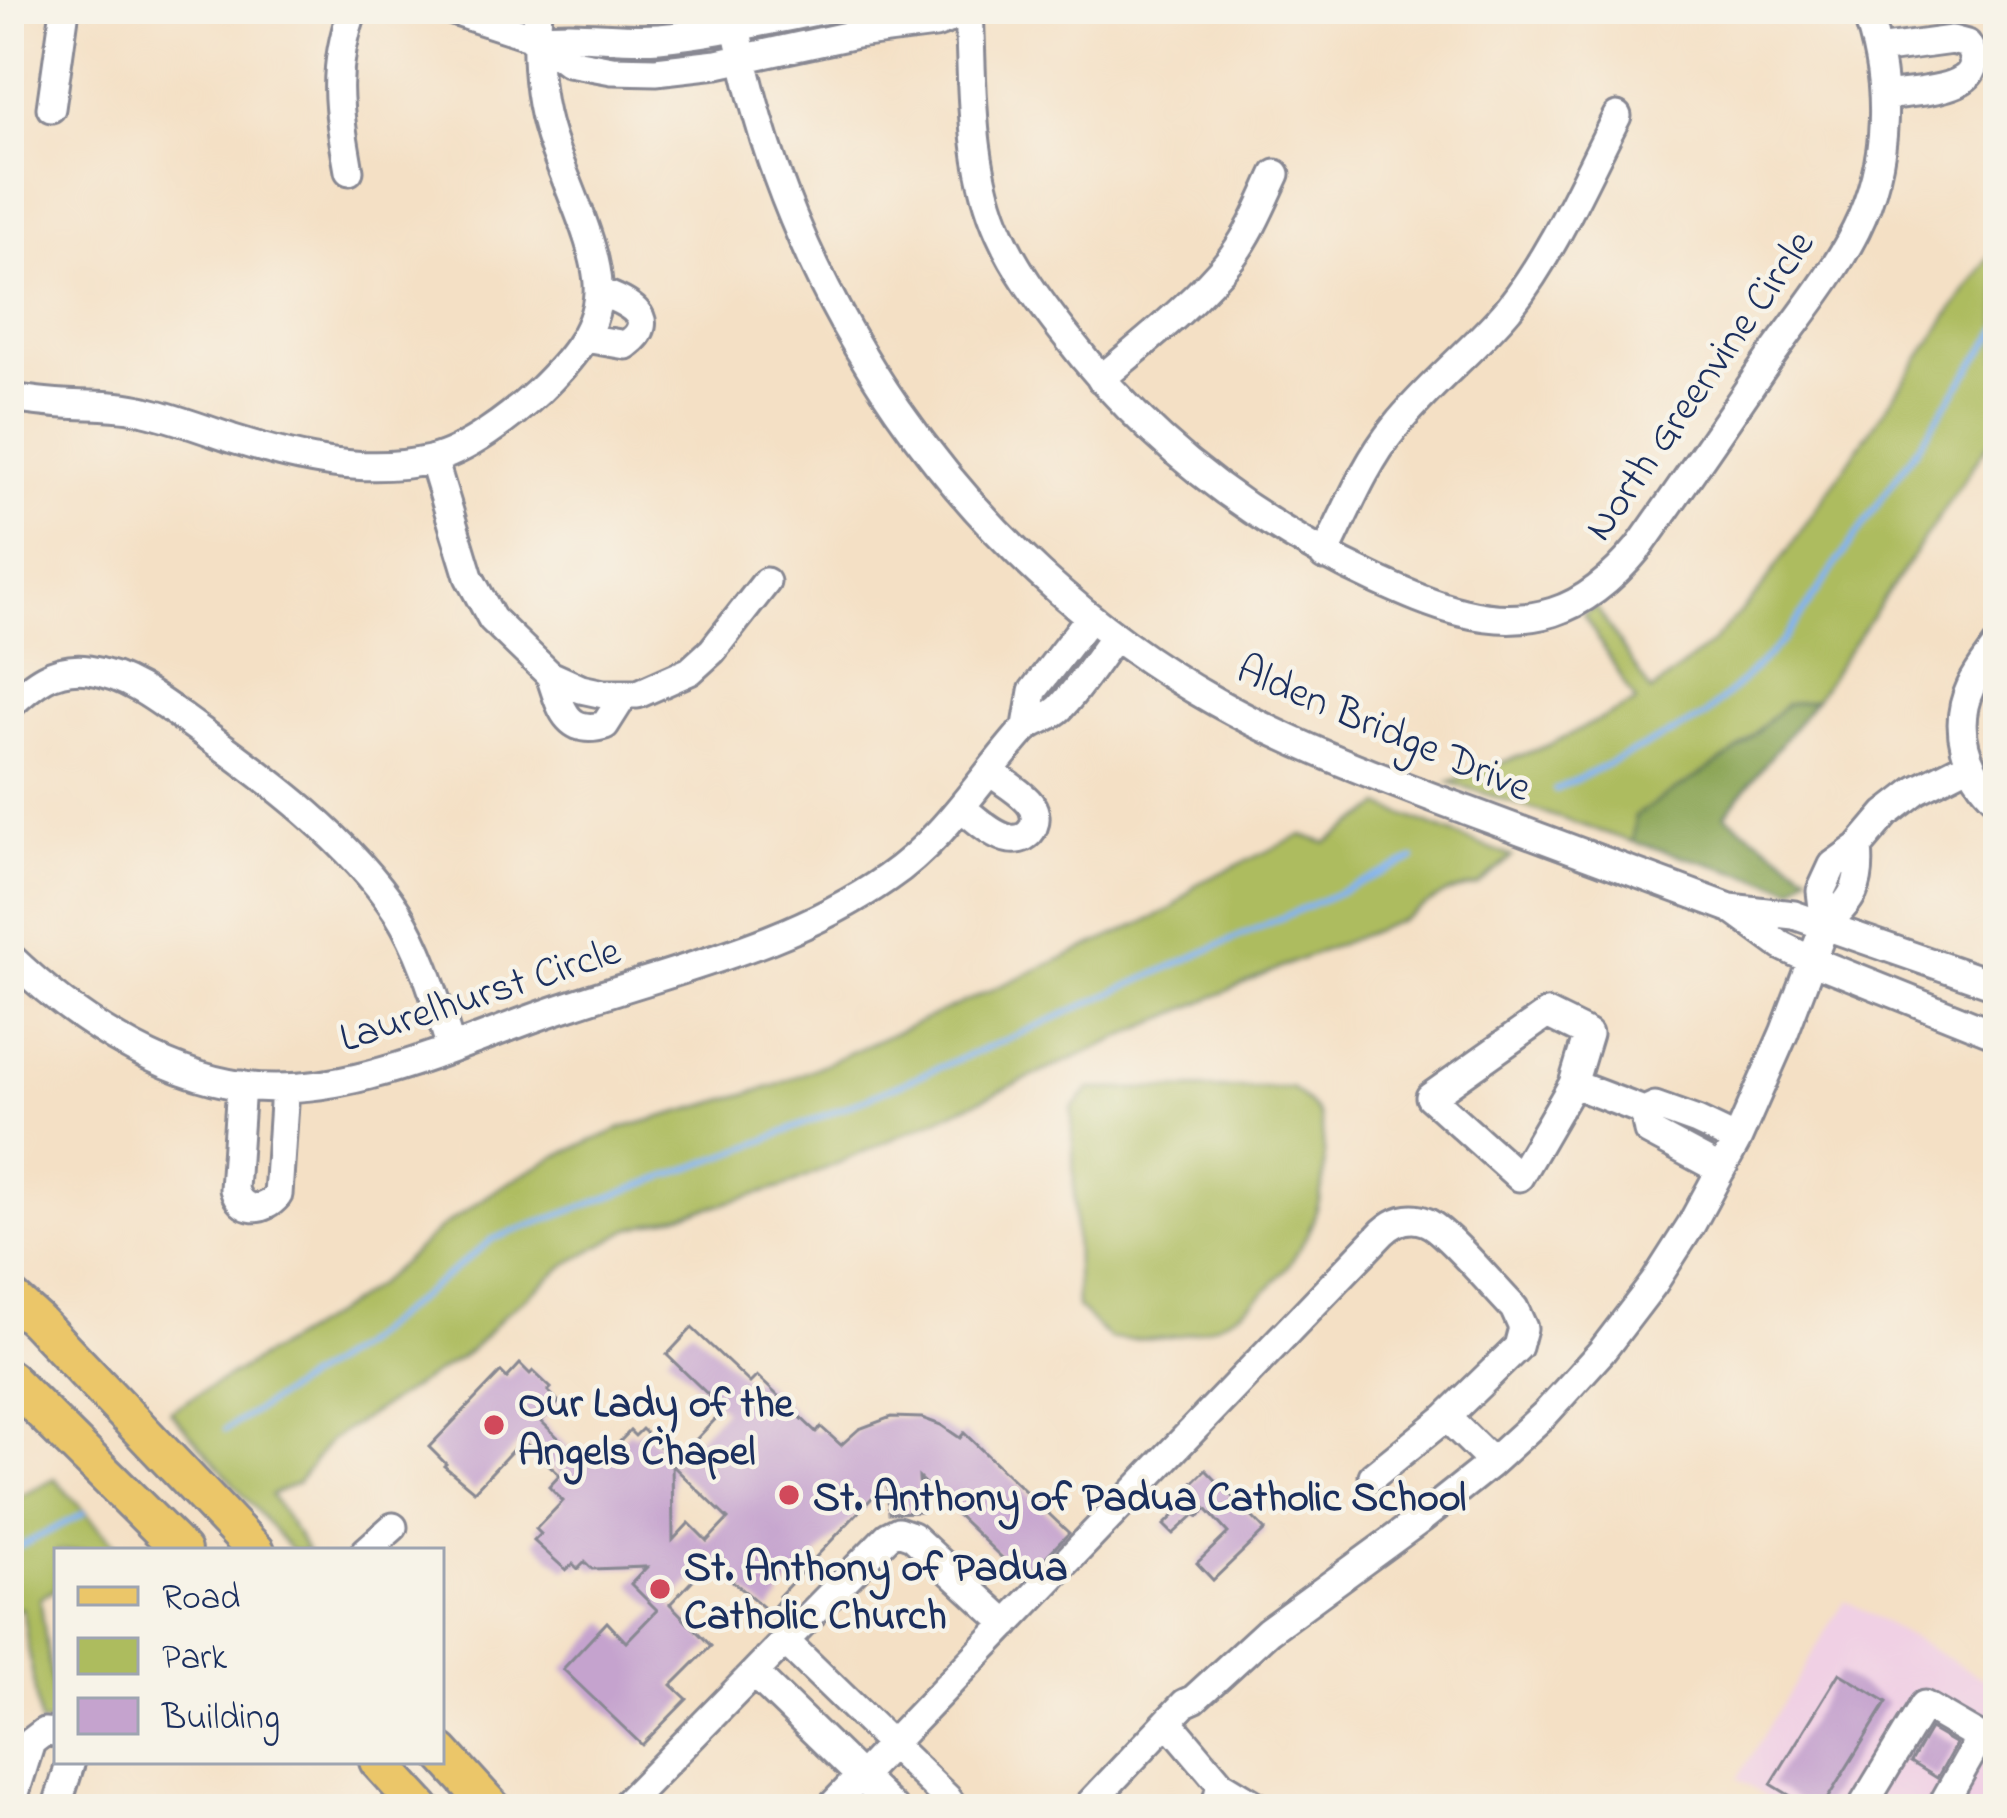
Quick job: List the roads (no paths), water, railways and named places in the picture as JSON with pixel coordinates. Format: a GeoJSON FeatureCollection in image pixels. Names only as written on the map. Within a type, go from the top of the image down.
{"type":"FeatureCollection","features":[{"type":"Feature","properties":{"kind":"main road"},"geometry":{"type":"LineString","coordinates":[[9,1296],[253,1548]]}},
{"type":"Feature","properties":{"kind":"main road"},"geometry":{"type":"LineString","coordinates":[[9,1378],[179,1548]]}},
{"type":"Feature","properties":{"kind":"main road"},"geometry":{"type":"LineString","coordinates":[[444,1755],[493,1809]]}},
{"type":"Feature","properties":{"kind":"main road"},"geometry":{"type":"LineString","coordinates":[[381,1764],[422,1809]]}},
{"type":"Feature","properties":{"kind":"street"},"geometry":{"type":"LineString","coordinates":[[51,108],[65,9]]}},
{"type":"Feature","properties":{"kind":"street"},"geometry":{"type":"LineString","coordinates":[[349,170],[337,69],[353,9]]}},
{"type":"Feature","properties":{"kind":"street"},"geometry":{"type":"LineString","coordinates":[[447,9],[536,38],[568,62],[656,71],[935,24],[970,9]]}},
{"type":"Feature","properties":{"kind":"street"},"geometry":{"type":"LineString","coordinates":[[9,398],[143,410],[330,464],[389,465],[434,459],[510,416],[542,388],[585,338],[599,292],[594,260],[542,104],[538,9]]}},
{"type":"Feature","properties":{"kind":"street"},"geometry":{"type":"LineString","coordinates":[[536,38],[569,33],[654,38],[735,18],[828,9]]}},
{"type":"Feature","properties":{"kind":"street","name":"North Greenvine Circle"},"geometry":{"type":"LineString","coordinates":[[970,9],[977,159],[989,206],[1017,267],[1101,379],[1194,469],[1324,556],[1419,599],[1469,615],[1498,618],[1552,612],[1580,600],[1623,568],[1847,246],[1873,188],[1883,142],[1885,96],[1865,9]]}},
{"type":"Feature","properties":{"kind":"street","name":"Alden Bridge Drive"},"geometry":{"type":"LineString","coordinates":[[735,18],[766,144],[788,206],[835,307],[879,383],[958,490],[1090,617],[1214,701],[1333,760],[1730,908],[1794,915],[1998,986]]}},
{"type":"Feature","properties":{"kind":"street"},"geometry":{"type":"LineString","coordinates":[[1877,50],[1952,40],[1967,44],[1973,53],[1974,67],[1958,85],[1885,96]]}},
{"type":"Feature","properties":{"kind":"street"},"geometry":{"type":"LineString","coordinates":[[1324,556],[1362,478],[1394,428],[1526,284],[1617,116]]}},
{"type":"Feature","properties":{"kind":"street"},"geometry":{"type":"LineString","coordinates":[[1101,379],[1175,316],[1225,265],[1250,229],[1276,174]]}},
{"type":"Feature","properties":{"kind":"street"},"geometry":{"type":"LineString","coordinates":[[585,338],[626,345],[638,333],[636,309],[626,300],[599,292]]}},
{"type":"Feature","properties":{"kind":"street"},"geometry":{"type":"LineString","coordinates":[[434,459],[469,577],[492,619],[550,675],[581,689],[624,695],[659,687],[690,671],[712,651],[766,582]]}},
{"type":"Feature","properties":{"kind":"street","name":"Laurelhurst Circle"},"geometry":{"type":"LineString","coordinates":[[9,956],[94,1027],[192,1072],[241,1085],[285,1088],[339,1082],[451,1048],[566,1006],[729,956],[825,914],[892,875],[962,808],[1027,725],[1033,691],[1090,617]]}},
{"type":"Feature","properties":{"kind":"street","name":"Laurelhurst Circle"},"geometry":{"type":"LineString","coordinates":[[1027,725],[1057,712],[1115,636]]}},
{"type":"Feature","properties":{"kind":"street"},"geometry":{"type":"LineString","coordinates":[[1998,645],[1972,684],[1963,710],[1969,764],[1998,800]]}},
{"type":"Feature","properties":{"kind":"street"},"geometry":{"type":"LineString","coordinates":[[9,706],[45,676],[88,669],[114,676],[143,689],[262,775],[298,805],[388,898],[419,953],[451,1048]]}},
{"type":"Feature","properties":{"kind":"street"},"geometry":{"type":"LineString","coordinates":[[1085,1809],[1168,1721],[1268,1631],[1492,1462],[1545,1414],[1602,1351],[1654,1283],[1737,1140],[1825,925],[1850,902],[1861,873],[1858,847],[1886,814],[1917,790],[1969,764]]}},
{"type":"Feature","properties":{"kind":"street"},"geometry":{"type":"LineString","coordinates":[[962,808],[1004,838],[1022,838],[1032,830],[1035,819],[1030,803],[990,772]]}},
{"type":"Feature","properties":{"kind":"street","name":"Alden Bridge Drive"},"geometry":{"type":"LineString","coordinates":[[1730,908],[1811,961],[1998,1035]]}},
{"type":"Feature","properties":{"kind":"street"},"geometry":{"type":"LineString","coordinates":[[1547,1014],[1588,1034],[1574,1084],[1519,1177],[1430,1097],[1547,1014]]}},
{"type":"Feature","properties":{"kind":"street"},"geometry":{"type":"LineString","coordinates":[[1574,1084],[1644,1112]]}},
{"type":"Feature","properties":{"kind":"street"},"geometry":{"type":"LineString","coordinates":[[241,1085],[233,1189],[246,1208],[260,1209],[278,1195],[285,1088]]}},
{"type":"Feature","properties":{"kind":"street"},"geometry":{"type":"LineString","coordinates":[[1644,1112],[1655,1106],[1737,1140]]}},
{"type":"Feature","properties":{"kind":"street"},"geometry":{"type":"LineString","coordinates":[[1644,1112],[1648,1131],[1720,1170]]}},
{"type":"Feature","properties":{"kind":"street"},"geometry":{"type":"LineString","coordinates":[[829,1809],[1383,1232],[1399,1221],[1416,1219],[1437,1228],[1514,1308],[1522,1335],[1518,1347],[1446,1417],[1372,1476]]}},
{"type":"Feature","properties":{"kind":"street"},"geometry":{"type":"LineString","coordinates":[[1446,1417],[1492,1462]]}},
{"type":"Feature","properties":{"kind":"street"},"geometry":{"type":"LineString","coordinates":[[369,1548],[393,1527]]}},
{"type":"Feature","properties":{"kind":"street"},"geometry":{"type":"LineString","coordinates":[[621,1809],[898,1531],[912,1536],[1006,1624]]}},
{"type":"Feature","properties":{"kind":"street"},"geometry":{"type":"LineString","coordinates":[[785,1641],[955,1809]]}},
{"type":"Feature","properties":{"kind":"street"},"geometry":{"type":"LineString","coordinates":[[754,1673],[894,1809]]}},
{"type":"Feature","properties":{"kind":"street"},"geometry":{"type":"LineString","coordinates":[[1861,1809],[1924,1706],[1989,1743],[1940,1809]]}},
{"type":"Feature","properties":{"kind":"street"},"geometry":{"type":"LineString","coordinates":[[1168,1721],[1218,1796],[1262,1809]]}},
{"type":"Feature","properties":{"kind":"street"},"geometry":{"type":"LineString","coordinates":[[10,1809],[31,1742],[44,1732],[54,1733]]}},
{"type":"Feature","properties":{"kind":"street"},"geometry":{"type":"LineString","coordinates":[[56,1809],[70,1764]]}},
{"type":"Feature","properties":{"kind":"waterway"},"geometry":{"type":"LineString","coordinates":[[1555,790],[1704,717],[1784,640],[1998,330]]}},
{"type":"Feature","properties":{"kind":"waterway"},"geometry":{"type":"LineString","coordinates":[[225,1430],[355,1348],[493,1239],[756,1144],[1017,1035],[1414,859]]}},
{"type":"Feature","properties":{"kind":"waterway"},"geometry":{"type":"LineString","coordinates":[[9,1552],[83,1514]]}},
{"type":"Feature","properties":{"kind":"place","name":"Our Lady of the Angels Chapel"},"geometry":{"type":"Point","coordinates":[494,1425]}},
{"type":"Feature","properties":{"kind":"place","name":"St. Anthony of Padua Catholic School"},"geometry":{"type":"Point","coordinates":[789,1495]}},
{"type":"Feature","properties":{"kind":"place","name":"St. Anthony of Padua Catholic Church"},"geometry":{"type":"Point","coordinates":[660,1589]}}]}
